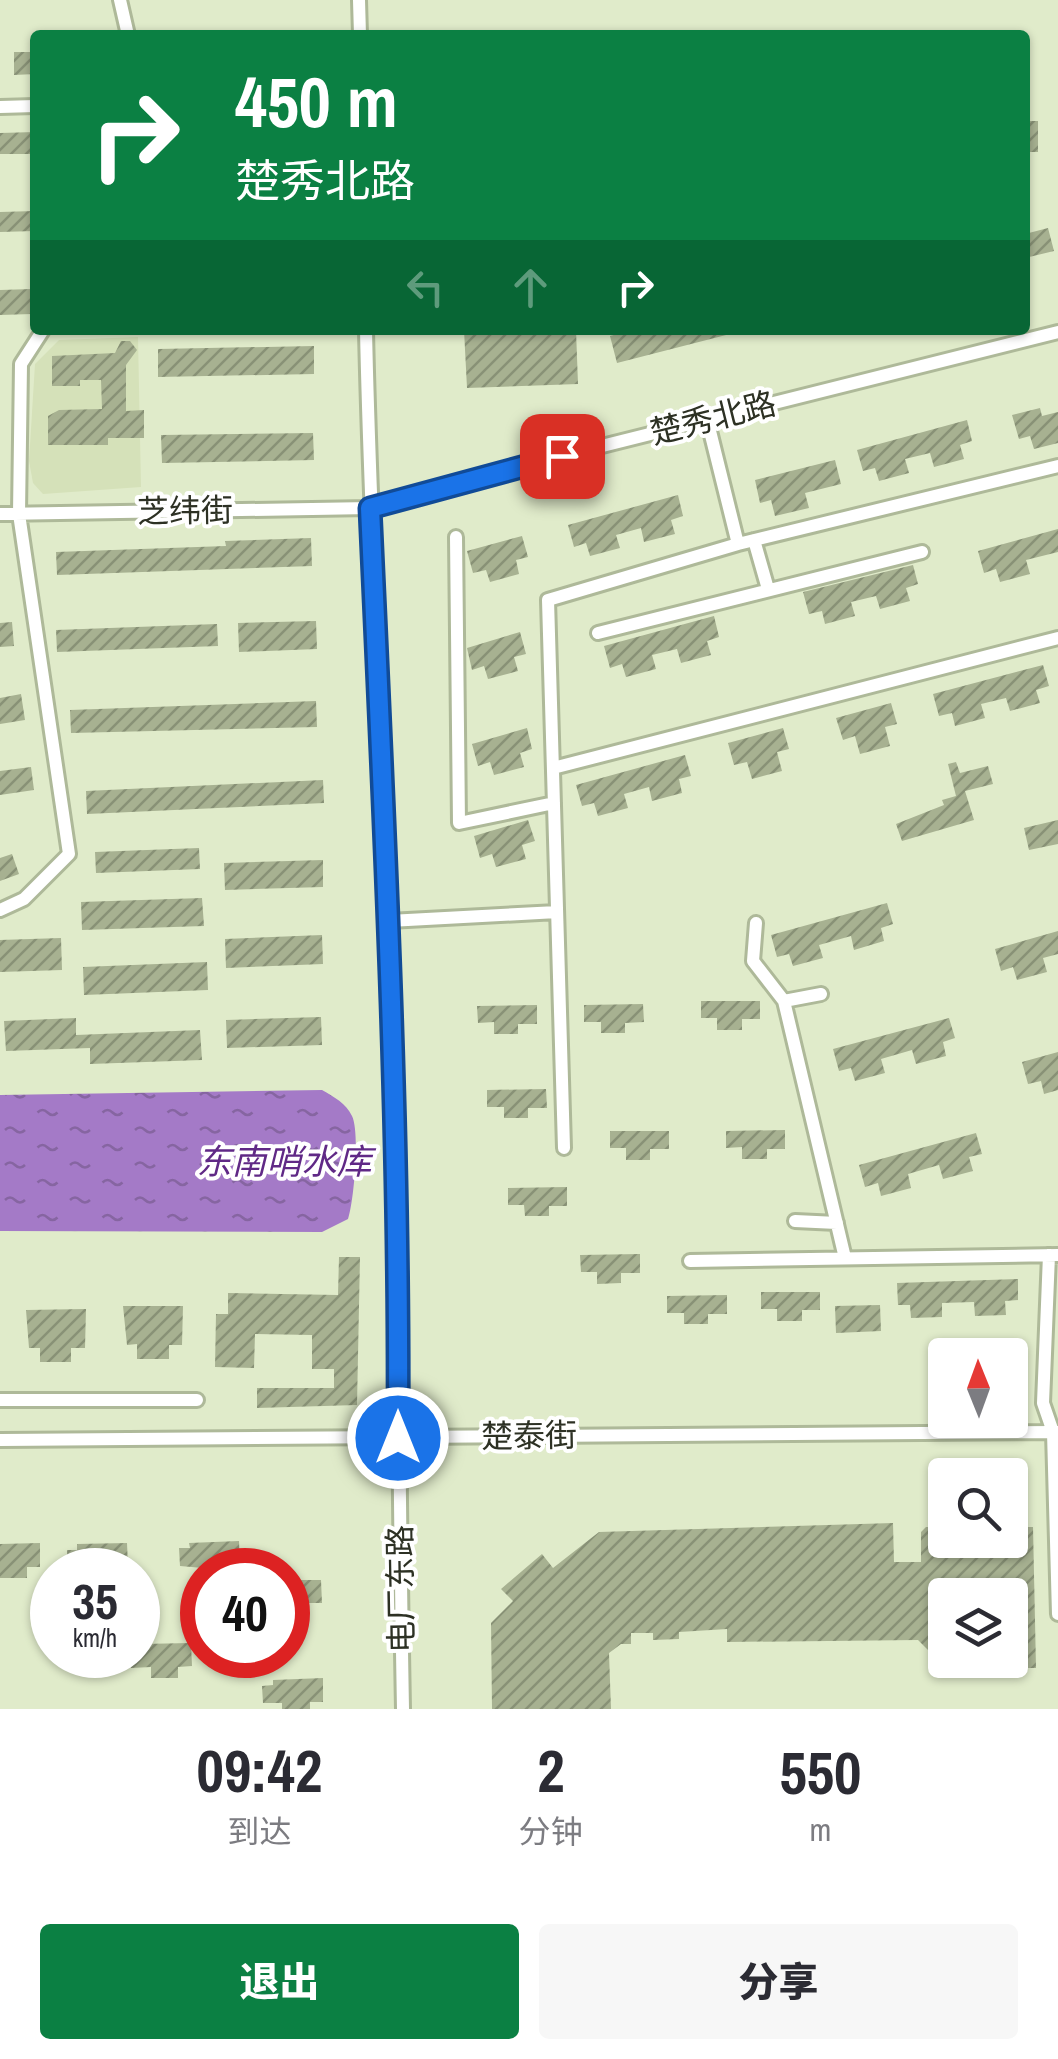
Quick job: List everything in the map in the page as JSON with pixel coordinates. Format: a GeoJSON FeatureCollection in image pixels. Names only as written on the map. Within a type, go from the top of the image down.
{"type":"FeatureCollection","features":[{"type":"Feature","properties":{"kind":"street"},"geometry":{"type":"LineString","coordinates":[[120,0],[127,30]]}},
{"type":"Feature","properties":{"kind":"street"},"geometry":{"type":"LineString","coordinates":[[359,0],[360,30]]}},
{"type":"Feature","properties":{"kind":"street"},"geometry":{"type":"LineString","coordinates":[[0,107],[30,106]]}},
{"type":"Feature","properties":{"kind":"street","name":"楚秀北路"},"geometry":{"type":"LineString","coordinates":[[370,508],[1058,332]]}},
{"type":"Feature","properties":{"kind":"street"},"geometry":{"type":"LineString","coordinates":[[0,910],[24,899],[69,854],[19,514],[21,364],[40,335]]}},
{"type":"Feature","properties":{"kind":"street","name":"电厂东路"},"geometry":{"type":"LineString","coordinates":[[366,335],[389,921],[404,1709]]}},
{"type":"Feature","properties":{"kind":"street"},"geometry":{"type":"LineString","coordinates":[[707,419],[738,544]]}},
{"type":"Feature","properties":{"kind":"street"},"geometry":{"type":"LineString","coordinates":[[564,1148],[548,600],[738,544],[1058,466]]}},
{"type":"Feature","properties":{"kind":"street","name":"芝纬街"},"geometry":{"type":"LineString","coordinates":[[0,514],[370,508]]}},
{"type":"Feature","properties":{"kind":"street"},"geometry":{"type":"LineString","coordinates":[[456,537],[459,823],[554,803]]}},
{"type":"Feature","properties":{"kind":"street"},"geometry":{"type":"LineString","coordinates":[[754,540],[768,589]]}},
{"type":"Feature","properties":{"kind":"street"},"geometry":{"type":"LineString","coordinates":[[598,633],[922,552]]}},
{"type":"Feature","properties":{"kind":"street"},"geometry":{"type":"LineString","coordinates":[[553,768],[1058,638]]}},
{"type":"Feature","properties":{"kind":"street"},"geometry":{"type":"LineString","coordinates":[[389,921],[557,912]]}},
{"type":"Feature","properties":{"kind":"street"},"geometry":{"type":"LineString","coordinates":[[756,924],[752,961],[784,1001],[845,1258]]}},
{"type":"Feature","properties":{"kind":"street"},"geometry":{"type":"LineString","coordinates":[[784,1001],[821,994]]}},
{"type":"Feature","properties":{"kind":"street"},"geometry":{"type":"LineString","coordinates":[[795,1221],[837,1222]]}},
{"type":"Feature","properties":{"kind":"street"},"geometry":{"type":"LineString","coordinates":[[690,1261],[1054,1255],[1043,1403],[1056,1432],[1058,1614]]}},
{"type":"Feature","properties":{"kind":"street"},"geometry":{"type":"LineString","coordinates":[[0,1400],[196,1400]]}},
{"type":"Feature","properties":{"kind":"street","name":"楚泰街"},"geometry":{"type":"LineString","coordinates":[[0,1440],[1056,1432]]}},
{"type":"Feature","properties":{"kind":"shaded area"},"geometry":{"type":"Polygon","coordinates":[[[138,337],[141,487],[43,494],[33,483],[29,461],[35,364],[59,340],[138,337]]]}},
{"type":"Feature","properties":{"kind":"water","name":"东南哨水库"},"geometry":{"type":"Polygon","coordinates":[[[322,1090],[349,1111],[356,1151],[348,1219],[322,1232],[0,1231],[0,1095],[322,1090]]]}},
{"type":"Feature","properties":{"kind":"building"},"geometry":{"type":"Polygon","coordinates":[[[14,52],[30,52],[30,74],[14,75],[14,52]]]}},
{"type":"Feature","properties":{"kind":"building"},"geometry":{"type":"Polygon","coordinates":[[[1030,121],[1038,121],[1038,152],[1030,152],[1030,121]]]}},
{"type":"Feature","properties":{"kind":"building"},"geometry":{"type":"Polygon","coordinates":[[[30,132],[30,154],[0,154],[0,133],[30,132]]]}},
{"type":"Feature","properties":{"kind":"building"},"geometry":{"type":"Polygon","coordinates":[[[30,211],[30,231],[0,232],[0,212],[30,211]]]}},
{"type":"Feature","properties":{"kind":"building"},"geometry":{"type":"Polygon","coordinates":[[[1048,228],[1054,251],[1030,257],[1030,233],[1048,228]]]}},
{"type":"Feature","properties":{"kind":"building"},"geometry":{"type":"Polygon","coordinates":[[[30,289],[30,314],[0,315],[0,290],[30,289]]]}},
{"type":"Feature","properties":{"kind":"building"},"geometry":{"type":"Polygon","coordinates":[[[464,335],[576,335],[578,384],[467,388],[464,335]]]}},
{"type":"Feature","properties":{"kind":"building"},"geometry":{"type":"Polygon","coordinates":[[[614,335],[726,335],[617,363],[610,336],[614,335]]]}},
{"type":"Feature","properties":{"kind":"building"},"geometry":{"type":"Polygon","coordinates":[[[121,341],[130,341],[137,350],[126,365],[126,411],[144,410],[144,438],[108,438],[108,445],[48,445],[48,416],[59,410],[102,409],[101,380],[80,380],[80,386],[52,386],[52,356],[115,353],[121,341]]]}},
{"type":"Feature","properties":{"kind":"building"},"geometry":{"type":"Polygon","coordinates":[[[314,346],[314,374],[158,377],[158,349],[314,346]]]}},
{"type":"Feature","properties":{"kind":"building"},"geometry":{"type":"Polygon","coordinates":[[[1040,408],[1042,416],[1058,412],[1058,443],[1034,449],[1030,436],[1019,439],[1012,415],[1040,408]]]}},
{"type":"Feature","properties":{"kind":"building"},"geometry":{"type":"Polygon","coordinates":[[[967,420],[972,441],[960,445],[964,459],[934,467],[930,453],[905,459],[909,473],[879,481],[875,468],[863,471],[857,450],[967,420]]]}},
{"type":"Feature","properties":{"kind":"building"},"geometry":{"type":"Polygon","coordinates":[[[313,433],[314,460],[162,463],[161,435],[313,433]]]}},
{"type":"Feature","properties":{"kind":"building"},"geometry":{"type":"Polygon","coordinates":[[[835,460],[841,484],[805,493],[809,508],[775,516],[771,500],[760,503],[755,480],[835,460]]]}},
{"type":"Feature","properties":{"kind":"building"},"geometry":{"type":"Polygon","coordinates":[[[678,495],[683,516],[671,520],[675,534],[644,542],[641,528],[616,535],[620,548],[590,556],[586,543],[574,547],[568,525],[678,495]]]}},
{"type":"Feature","properties":{"kind":"building"},"geometry":{"type":"Polygon","coordinates":[[[1058,529],[1058,552],[1026,560],[1030,574],[1000,582],[996,569],[984,573],[978,551],[1058,529]]]}},
{"type":"Feature","properties":{"kind":"building"},"geometry":{"type":"Polygon","coordinates":[[[522,536],[528,557],[516,560],[519,574],[490,582],[486,570],[473,573],[467,551],[522,536]]]}},
{"type":"Feature","properties":{"kind":"building"},"geometry":{"type":"Polygon","coordinates":[[[311,538],[312,566],[57,575],[56,552],[226,546],[225,541],[311,538]]]}},
{"type":"Feature","properties":{"kind":"building"},"geometry":{"type":"Polygon","coordinates":[[[913,565],[918,584],[906,588],[910,601],[880,609],[876,596],[851,602],[855,616],[825,624],[822,611],[809,614],[803,592],[913,565]]]}},
{"type":"Feature","properties":{"kind":"building"},"geometry":{"type":"Polygon","coordinates":[[[714,616],[719,637],[707,641],[711,655],[681,663],[677,649],[652,655],[656,669],[626,677],[622,664],[610,668],[604,646],[714,616]]]}},
{"type":"Feature","properties":{"kind":"building"},"geometry":{"type":"Polygon","coordinates":[[[316,621],[317,649],[239,652],[238,623],[316,621]]]}},
{"type":"Feature","properties":{"kind":"building"},"geometry":{"type":"Polygon","coordinates":[[[12,622],[14,646],[0,647],[0,623],[12,622]]]}},
{"type":"Feature","properties":{"kind":"building"},"geometry":{"type":"Polygon","coordinates":[[[217,624],[218,646],[57,652],[56,630],[217,624]]]}},
{"type":"Feature","properties":{"kind":"building"},"geometry":{"type":"Polygon","coordinates":[[[520,632],[526,654],[514,657],[518,671],[488,679],[484,666],[472,670],[467,648],[520,632]]]}},
{"type":"Feature","properties":{"kind":"building"},"geometry":{"type":"Polygon","coordinates":[[[1043,665],[1049,686],[1036,690],[1040,703],[1010,711],[1006,698],[981,704],[985,718],[955,726],[952,713],[939,716],[933,694],[1043,665]]]}},
{"type":"Feature","properties":{"kind":"building"},"geometry":{"type":"Polygon","coordinates":[[[21,694],[25,720],[0,724],[0,698],[21,694]]]}},
{"type":"Feature","properties":{"kind":"building"},"geometry":{"type":"Polygon","coordinates":[[[316,701],[317,727],[71,733],[70,710],[316,701]]]}},
{"type":"Feature","properties":{"kind":"building"},"geometry":{"type":"Polygon","coordinates":[[[891,703],[897,724],[885,727],[890,746],[860,754],[855,736],[843,740],[836,718],[891,703]]]}},
{"type":"Feature","properties":{"kind":"building"},"geometry":{"type":"Polygon","coordinates":[[[527,728],[532,749],[520,753],[524,767],[494,775],[490,762],[478,766],[472,744],[527,728]]]}},
{"type":"Feature","properties":{"kind":"building"},"geometry":{"type":"Polygon","coordinates":[[[783,728],[789,749],[777,752],[782,771],[752,779],[747,762],[734,765],[728,743],[783,728]]]}},
{"type":"Feature","properties":{"kind":"building"},"geometry":{"type":"Polygon","coordinates":[[[685,755],[691,776],[679,779],[682,793],[652,801],[649,787],[624,794],[628,808],[598,816],[594,803],[582,806],[576,785],[685,755]]]}},
{"type":"Feature","properties":{"kind":"building"},"geometry":{"type":"Polygon","coordinates":[[[956,762],[960,773],[988,766],[993,784],[965,791],[974,820],[902,841],[896,824],[944,805],[942,800],[956,796],[948,764],[956,762]]]}},
{"type":"Feature","properties":{"kind":"building"},"geometry":{"type":"Polygon","coordinates":[[[31,767],[34,790],[0,795],[0,771],[31,767]]]}},
{"type":"Feature","properties":{"kind":"building"},"geometry":{"type":"Polygon","coordinates":[[[323,780],[324,803],[87,814],[86,791],[323,780]]]}},
{"type":"Feature","properties":{"kind":"building"},"geometry":{"type":"Polygon","coordinates":[[[528,820],[535,841],[522,845],[526,859],[496,867],[492,854],[480,858],[474,836],[528,820]]]}},
{"type":"Feature","properties":{"kind":"building"},"geometry":{"type":"Polygon","coordinates":[[[1058,820],[1058,844],[1029,850],[1024,828],[1058,820]]]}},
{"type":"Feature","properties":{"kind":"building"},"geometry":{"type":"Polygon","coordinates":[[[199,848],[200,869],[96,873],[95,852],[199,848]]]}},
{"type":"Feature","properties":{"kind":"building"},"geometry":{"type":"Polygon","coordinates":[[[12,854],[19,874],[0,881],[0,858],[12,854]]]}},
{"type":"Feature","properties":{"kind":"building"},"geometry":{"type":"Polygon","coordinates":[[[323,860],[323,887],[225,890],[224,863],[323,860]]]}},
{"type":"Feature","properties":{"kind":"building"},"geometry":{"type":"Polygon","coordinates":[[[202,898],[204,926],[82,930],[81,902],[202,898]]]}},
{"type":"Feature","properties":{"kind":"building"},"geometry":{"type":"Polygon","coordinates":[[[887,903],[893,924],[881,928],[884,941],[854,950],[851,936],[819,945],[823,958],[793,966],[789,954],[777,957],[771,935],[887,903]]]}},
{"type":"Feature","properties":{"kind":"building"},"geometry":{"type":"Polygon","coordinates":[[[1058,931],[1058,954],[1043,958],[1047,972],[1017,980],[1013,967],[1001,971],[995,949],[1058,931]]]}},
{"type":"Feature","properties":{"kind":"building"},"geometry":{"type":"Polygon","coordinates":[[[322,935],[323,964],[226,968],[225,939],[322,935]]]}},
{"type":"Feature","properties":{"kind":"building"},"geometry":{"type":"Polygon","coordinates":[[[61,938],[62,970],[0,972],[0,940],[61,938]]]}},
{"type":"Feature","properties":{"kind":"building"},"geometry":{"type":"Polygon","coordinates":[[[207,962],[208,990],[84,995],[83,967],[207,962]]]}},
{"type":"Feature","properties":{"kind":"building"},"geometry":{"type":"Polygon","coordinates":[[[701,1001],[760,1001],[760,1019],[742,1019],[742,1030],[717,1030],[717,1018],[701,1018],[701,1001]]]}},
{"type":"Feature","properties":{"kind":"building"},"geometry":{"type":"Polygon","coordinates":[[[643,1004],[644,1022],[625,1023],[625,1033],[601,1033],[601,1022],[584,1022],[584,1005],[643,1004]]]}},
{"type":"Feature","properties":{"kind":"building"},"geometry":{"type":"Polygon","coordinates":[[[537,1005],[537,1024],[518,1024],[518,1034],[494,1034],[494,1022],[478,1023],[477,1006],[537,1005]]]}},
{"type":"Feature","properties":{"kind":"building"},"geometry":{"type":"Polygon","coordinates":[[[321,1017],[322,1045],[227,1048],[226,1020],[321,1017]]]}},
{"type":"Feature","properties":{"kind":"building"},"geometry":{"type":"Polygon","coordinates":[[[76,1018],[76,1035],[200,1030],[202,1060],[90,1064],[90,1048],[6,1051],[4,1021],[76,1018]]]}},
{"type":"Feature","properties":{"kind":"building"},"geometry":{"type":"Polygon","coordinates":[[[949,1018],[955,1038],[943,1042],[946,1056],[916,1064],[912,1050],[881,1059],[885,1073],[855,1081],[851,1068],[839,1071],[833,1049],[949,1018]]]}},
{"type":"Feature","properties":{"kind":"building"},"geometry":{"type":"Polygon","coordinates":[[[1058,1052],[1058,1090],[1044,1094],[1041,1081],[1028,1084],[1022,1062],[1058,1052]]]}},
{"type":"Feature","properties":{"kind":"building"},"geometry":{"type":"Polygon","coordinates":[[[546,1089],[547,1108],[528,1108],[528,1118],[504,1118],[504,1107],[487,1107],[487,1090],[546,1089]]]}},
{"type":"Feature","properties":{"kind":"building"},"geometry":{"type":"Polygon","coordinates":[[[785,1130],[785,1149],[767,1149],[767,1159],[742,1159],[742,1147],[726,1148],[726,1131],[785,1130]]]}},
{"type":"Feature","properties":{"kind":"building"},"geometry":{"type":"Polygon","coordinates":[[[610,1131],[669,1131],[669,1149],[650,1149],[650,1160],[626,1160],[626,1148],[610,1148],[610,1131]]]}},
{"type":"Feature","properties":{"kind":"building"},"geometry":{"type":"Polygon","coordinates":[[[976,1133],[982,1154],[969,1157],[973,1171],[943,1179],[939,1165],[908,1174],[911,1188],[881,1196],[878,1183],[865,1187],[859,1165],[976,1133]]]}},
{"type":"Feature","properties":{"kind":"building"},"geometry":{"type":"Polygon","coordinates":[[[567,1187],[567,1206],[549,1206],[549,1216],[525,1216],[524,1205],[508,1205],[508,1188],[567,1187]]]}},
{"type":"Feature","properties":{"kind":"building"},"geometry":{"type":"Polygon","coordinates":[[[640,1254],[640,1273],[621,1273],[621,1283],[597,1284],[597,1272],[581,1272],[580,1255],[640,1254]]]}},
{"type":"Feature","properties":{"kind":"building"},"geometry":{"type":"Polygon","coordinates":[[[339,1257],[360,1257],[357,1405],[257,1408],[257,1388],[334,1388],[334,1369],[312,1369],[312,1335],[255,1334],[254,1368],[215,1367],[216,1314],[228,1314],[228,1293],[338,1295],[339,1257]]]}},
{"type":"Feature","properties":{"kind":"building"},"geometry":{"type":"Polygon","coordinates":[[[1018,1279],[1018,1300],[1005,1301],[1006,1315],[975,1316],[974,1302],[942,1303],[942,1317],[911,1318],[910,1305],[898,1305],[897,1283],[1018,1279]]]}},
{"type":"Feature","properties":{"kind":"building"},"geometry":{"type":"Polygon","coordinates":[[[761,1292],[820,1292],[820,1310],[802,1310],[802,1321],[777,1321],[777,1309],[761,1309],[761,1292]]]}},
{"type":"Feature","properties":{"kind":"building"},"geometry":{"type":"Polygon","coordinates":[[[727,1295],[727,1314],[708,1314],[708,1324],[684,1324],[684,1313],[667,1313],[667,1296],[727,1295]]]}},
{"type":"Feature","properties":{"kind":"building"},"geometry":{"type":"Polygon","coordinates":[[[880,1305],[881,1331],[836,1333],[835,1306],[880,1305]]]}},
{"type":"Feature","properties":{"kind":"building"},"geometry":{"type":"Polygon","coordinates":[[[123,1306],[183,1306],[182,1345],[169,1345],[169,1359],[137,1359],[137,1344],[127,1345],[123,1306]]]}},
{"type":"Feature","properties":{"kind":"building"},"geometry":{"type":"Polygon","coordinates":[[[86,1309],[85,1348],[71,1348],[71,1362],[40,1362],[40,1348],[29,1348],[26,1310],[86,1309]]]}},
{"type":"Feature","properties":{"kind":"building"},"geometry":{"type":"Polygon","coordinates":[[[893,1523],[894,1562],[921,1562],[921,1532],[926,1527],[928,1558],[1028,1558],[1028,1527],[1033,1527],[1036,1668],[1028,1668],[1028,1578],[928,1578],[928,1650],[918,1640],[727,1642],[727,1629],[679,1632],[679,1639],[653,1640],[653,1633],[631,1633],[631,1644],[621,1644],[609,1653],[611,1709],[492,1709],[491,1623],[513,1601],[501,1589],[542,1554],[553,1568],[599,1532],[893,1523]]]}},
{"type":"Feature","properties":{"kind":"building"},"geometry":{"type":"Polygon","coordinates":[[[239,1541],[239,1548],[190,1548],[189,1543],[239,1541]]]}},
{"type":"Feature","properties":{"kind":"building"},"geometry":{"type":"Polygon","coordinates":[[[40,1543],[40,1548],[30,1548],[27,1578],[0,1578],[0,1544],[40,1543]]]}},
{"type":"Feature","properties":{"kind":"building"},"geometry":{"type":"Polygon","coordinates":[[[127,1543],[127,1548],[77,1548],[77,1544],[127,1543]]]}},
{"type":"Feature","properties":{"kind":"building"},"geometry":{"type":"Polygon","coordinates":[[[310,1580],[321,1580],[322,1603],[310,1603],[310,1580]]]}},
{"type":"Feature","properties":{"kind":"building"},"geometry":{"type":"Polygon","coordinates":[[[180,1643],[178,1678],[160,1678],[160,1644],[180,1643]]]}},
{"type":"Feature","properties":{"kind":"building"},"geometry":{"type":"Polygon","coordinates":[[[323,1678],[323,1702],[310,1702],[310,1709],[282,1709],[282,1703],[263,1703],[262,1686],[273,1685],[273,1680],[323,1678]]]}},
{"type":"Feature","properties":{"kind":"route"},"geometry":{"type":"LineString","coordinates":[[398,1438],[399,1290],[389,921],[370,508],[562,456]]}}]}
